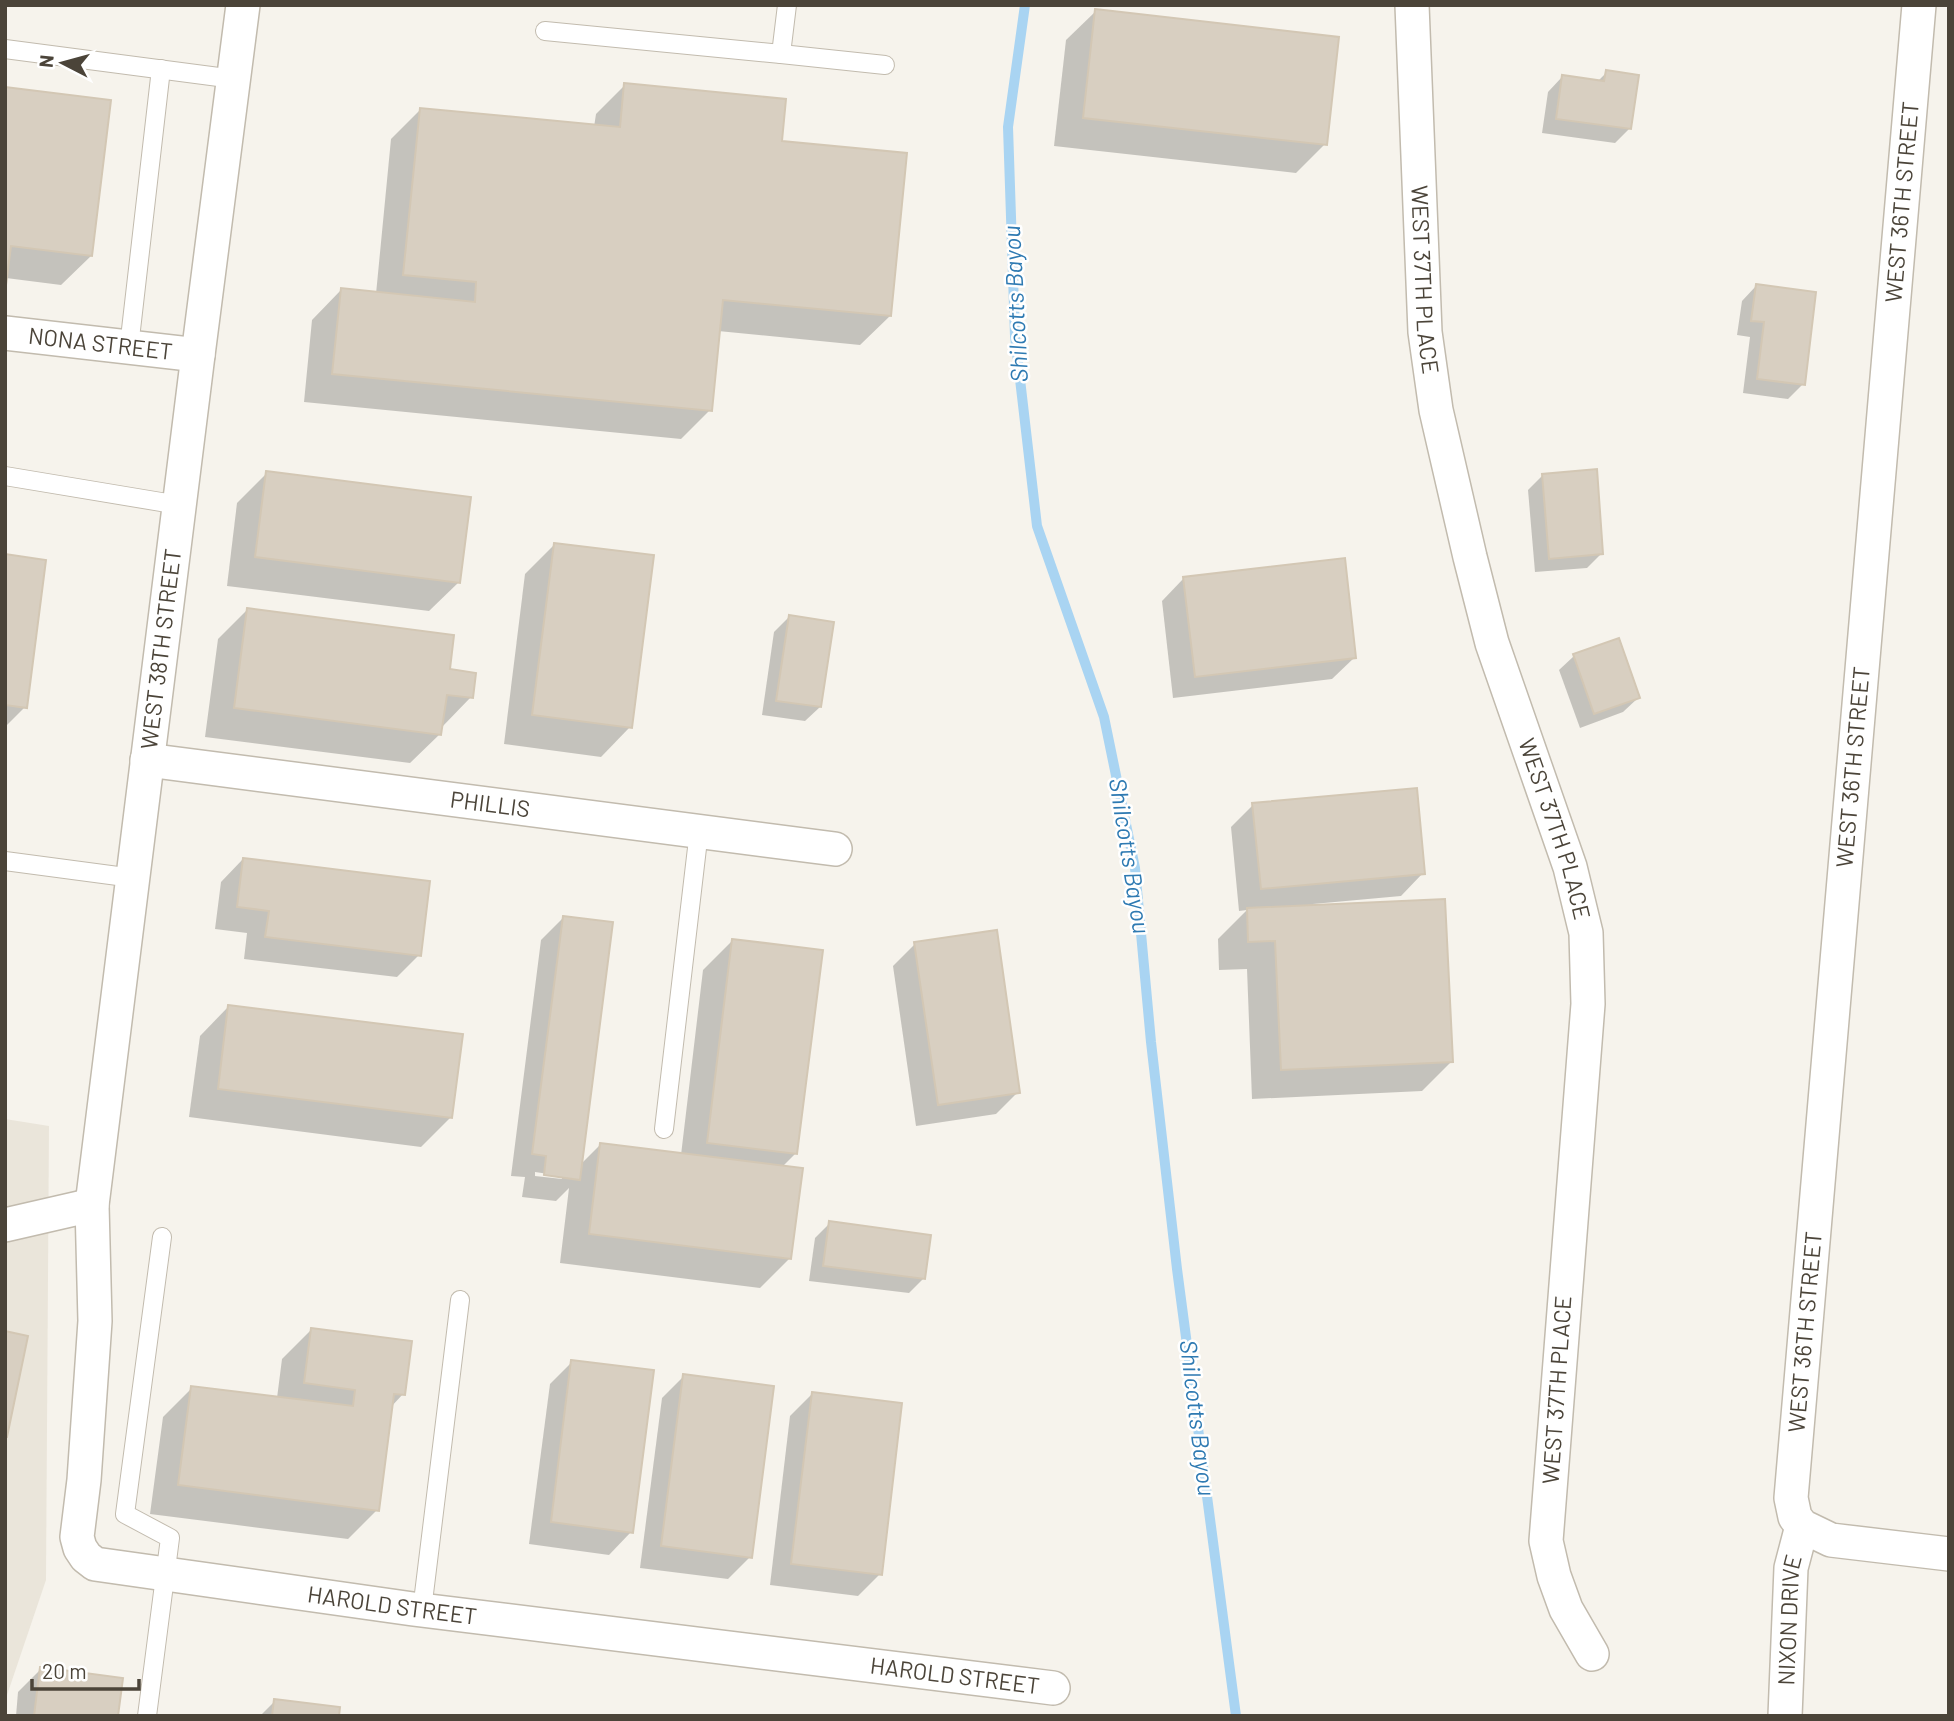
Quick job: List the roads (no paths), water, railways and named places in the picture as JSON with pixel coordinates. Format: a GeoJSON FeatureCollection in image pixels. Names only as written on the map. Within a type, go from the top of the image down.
{"type":"FeatureCollection","features":[{"type":"Feature","properties":{"kind":"street","name":"WEST 38TH STREET"},"geometry":{"type":"LineString","coordinates":[[92,1205],[243,5]]}},
{"type":"Feature","properties":{"kind":"street","name":"WEST 37TH PLACE"},"geometry":{"type":"LineString","coordinates":[[1412,5],[1425,332],[1436,410],[1492,643],[1570,867],[1586,933],[1588,1004],[1546,1541],[1554,1576],[1566,1608],[1592,1654]]}},
{"type":"Feature","properties":{"kind":"street","name":"WEST 36TH STREET"},"geometry":{"type":"LineString","coordinates":[[1802,1526],[1796,1517],[1791,1498],[1792,1485],[1919,5]]}},
{"type":"Feature","properties":{"kind":"street"},"geometry":{"type":"LineString","coordinates":[[1938,5],[1949,6]]}},
{"type":"Feature","properties":{"kind":"street","name":"NONA STREET"},"geometry":{"type":"LineString","coordinates":[[5,333],[198,355]]}},
{"type":"Feature","properties":{"kind":"street","name":"PHILLIS"},"geometry":{"type":"LineString","coordinates":[[147,760],[835,849]]}},
{"type":"Feature","properties":{"kind":"street"},"geometry":{"type":"LineString","coordinates":[[5,1225],[92,1205]]}},
{"type":"Feature","properties":{"kind":"street","name":"HAROLD STREET"},"geometry":{"type":"LineString","coordinates":[[92,1205],[95,1321],[84,1480],[77,1537],[80,1548],[95,1564],[422,1610],[1053,1688]]}},
{"type":"Feature","properties":{"kind":"street"},"geometry":{"type":"LineString","coordinates":[[1802,1526],[1831,1540],[1949,1554]]}},
{"type":"Feature","properties":{"kind":"street","name":"NIXON DRIVE"},"geometry":{"type":"LineString","coordinates":[[1785,1716],[1791,1568],[1802,1526]]}},
{"type":"Feature","properties":{"kind":"lane"},"geometry":{"type":"LineString","coordinates":[[781,54],[787,5]]}},
{"type":"Feature","properties":{"kind":"lane"},"geometry":{"type":"LineString","coordinates":[[545,31],[885,65]]}},
{"type":"Feature","properties":{"kind":"lane"},"geometry":{"type":"LineString","coordinates":[[5,49],[234,79]]}},
{"type":"Feature","properties":{"kind":"lane"},"geometry":{"type":"LineString","coordinates":[[129,347],[161,69]]}},
{"type":"Feature","properties":{"kind":"lane"},"geometry":{"type":"LineString","coordinates":[[5,476],[179,505]]}},
{"type":"Feature","properties":{"kind":"lane"},"geometry":{"type":"LineString","coordinates":[[664,1129],[699,831]]}},
{"type":"Feature","properties":{"kind":"lane"},"geometry":{"type":"LineString","coordinates":[[5,861],[132,878]]}},
{"type":"Feature","properties":{"kind":"lane"},"geometry":{"type":"LineString","coordinates":[[147,1716],[170,1538],[125,1514],[162,1237]]}},
{"type":"Feature","properties":{"kind":"lane"},"geometry":{"type":"LineString","coordinates":[[422,1610],[460,1300]]}},
{"type":"Feature","properties":{"kind":"waterway","name":"Shilcotts Bayou"},"geometry":{"type":"LineString","coordinates":[[1025,5],[1008,127],[1015,336],[1037,526],[1104,717],[1135,868],[1151,1042],[1177,1269],[1236,1716]]}}]}
